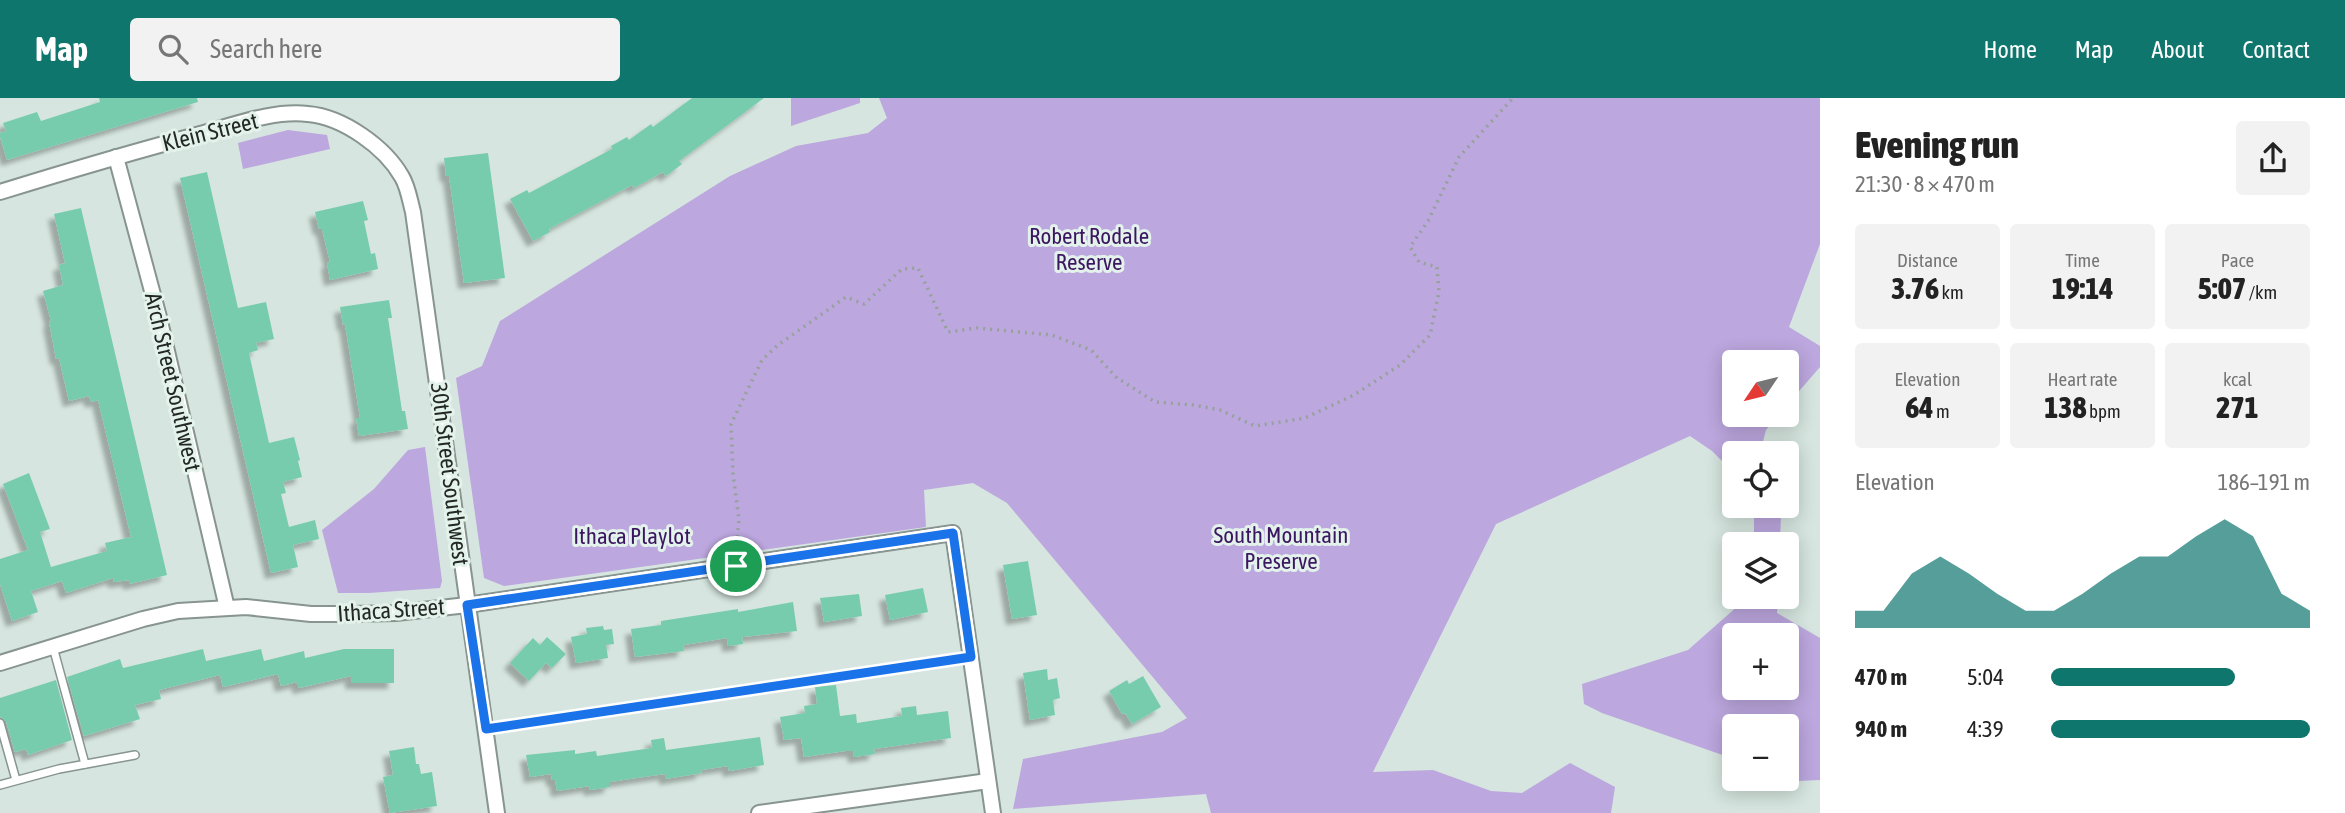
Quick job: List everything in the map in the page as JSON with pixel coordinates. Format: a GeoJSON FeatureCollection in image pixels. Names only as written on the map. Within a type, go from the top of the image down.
{"type":"FeatureCollection","features":[{"type":"Feature","properties":{"kind":"street","name":"Klein Street"},"geometry":{"type":"LineString","coordinates":[[0,192],[116,156],[286,114],[309,114],[337,121],[354,130],[378,149],[403,178]]}},
{"type":"Feature","properties":{"kind":"street","name":"Arch Street Southwest"},"geometry":{"type":"LineString","coordinates":[[116,156],[159,317],[226,608]]}},
{"type":"Feature","properties":{"kind":"street","name":"30th Street Southwest"},"geometry":{"type":"LineString","coordinates":[[403,178],[413,212],[438,376],[497,813]]}},
{"type":"Feature","properties":{"kind":"street","name":"Ithaca Street"},"geometry":{"type":"LineString","coordinates":[[0,663],[143,619],[178,611],[246,607],[311,614],[396,613],[467,605],[953,533],[971,657]]}},
{"type":"Feature","properties":{"kind":"street"},"geometry":{"type":"LineString","coordinates":[[971,657],[993,813]]}},
{"type":"Feature","properties":{"kind":"street"},"geometry":{"type":"LineString","coordinates":[[759,813],[988,781]]}},
{"type":"Feature","properties":{"kind":"lane"},"geometry":{"type":"LineString","coordinates":[[53,646],[85,764]]}},
{"type":"Feature","properties":{"kind":"lane"},"geometry":{"type":"LineString","coordinates":[[486,729],[971,657]]}},
{"type":"Feature","properties":{"kind":"lane"},"geometry":{"type":"LineString","coordinates":[[0,723],[16,780]]}},
{"type":"Feature","properties":{"kind":"lane"},"geometry":{"type":"LineString","coordinates":[[0,785],[135,754]]}},
{"type":"Feature","properties":{"kind":"path"},"geometry":{"type":"LineString","coordinates":[[736,566],[739,520],[733,474],[731,425],[762,360],[778,345],[846,297],[864,304],[902,269],[918,268],[948,332],[977,328],[1052,335],[1091,350],[1116,377],[1155,402],[1220,410],[1255,426],[1305,418],[1354,395],[1401,365],[1430,335],[1439,292],[1437,267],[1419,262],[1410,247],[1428,221],[1459,157],[1513,98]]}},
{"type":"Feature","properties":{"kind":"green space"},"geometry":{"type":"Polygon","coordinates":[[[791,98],[860,98],[860,103],[791,126],[791,98]]]}},
{"type":"Feature","properties":{"kind":"green space"},"geometry":{"type":"Polygon","coordinates":[[[879,98],[1820,98],[1820,244],[1789,327],[1820,346],[1820,367],[1799,391],[1799,350],[1722,350],[1722,427],[1769,427],[1763,441],[1722,441],[1722,461],[1690,436],[1496,524],[1373,772],[1433,770],[1491,791],[1522,793],[1570,763],[1615,787],[1611,813],[1211,813],[1206,794],[1013,809],[1023,759],[1162,732],[1187,718],[1007,503],[973,483],[924,490],[926,527],[504,586],[484,578],[456,378],[482,366],[500,321],[730,176],[796,146],[868,133],[887,118],[879,98]]]}},
{"type":"Feature","properties":{"kind":"green space"},"geometry":{"type":"Polygon","coordinates":[[[288,130],[327,135],[330,149],[243,169],[238,143],[288,130]]]}},
{"type":"Feature","properties":{"kind":"green space"},"geometry":{"type":"Polygon","coordinates":[[[425,447],[442,581],[440,588],[338,593],[322,530],[374,489],[408,450],[425,447]]]}},
{"type":"Feature","properties":{"kind":"green space"},"geometry":{"type":"Polygon","coordinates":[[[1754,518],[1781,518],[1780,532],[1754,532],[1754,518]]]}},
{"type":"Feature","properties":{"kind":"green space"},"geometry":{"type":"Polygon","coordinates":[[[1734,609],[1777,609],[1777,613],[1794,623],[1722,623],[1722,700],[1799,700],[1799,626],[1820,638],[1820,780],[1799,781],[1799,714],[1722,714],[1722,755],[1602,713],[1584,704],[1582,684],[1688,650],[1734,609]]]}},
{"type":"Feature","properties":{"kind":"building"},"geometry":{"type":"Polygon","coordinates":[[[99,98],[197,98],[198,102],[7,160],[0,137],[0,133],[6,131],[3,123],[37,112],[41,121],[100,102],[99,98]]]}},
{"type":"Feature","properties":{"kind":"building"},"geometry":{"type":"Polygon","coordinates":[[[692,98],[764,98],[679,161],[682,164],[666,176],[663,172],[634,188],[632,185],[549,229],[550,232],[533,241],[510,199],[527,190],[529,193],[612,149],[611,146],[627,137],[629,140],[651,124],[653,127],[692,98]]]}},
{"type":"Feature","properties":{"kind":"building"},"geometry":{"type":"Polygon","coordinates":[[[488,153],[505,278],[464,283],[444,158],[488,153]]]}},
{"type":"Feature","properties":{"kind":"building"},"geometry":{"type":"Polygon","coordinates":[[[207,172],[238,308],[266,302],[274,339],[256,343],[258,350],[249,353],[269,443],[294,437],[300,460],[298,461],[302,477],[283,482],[286,493],[281,494],[289,527],[315,520],[319,539],[293,545],[298,567],[271,573],[180,178],[207,172]]]}},
{"type":"Feature","properties":{"kind":"building"},"geometry":{"type":"Polygon","coordinates":[[[363,201],[368,220],[364,221],[371,254],[375,253],[378,269],[330,280],[327,263],[330,262],[315,212],[363,201]]]}},
{"type":"Feature","properties":{"kind":"building"},"geometry":{"type":"Polygon","coordinates":[[[81,208],[167,575],[129,584],[129,580],[114,582],[113,578],[66,593],[62,581],[31,591],[38,612],[12,621],[0,584],[0,559],[28,550],[3,484],[29,473],[50,529],[40,532],[51,567],[107,551],[105,543],[131,537],[98,400],[91,402],[89,396],[69,401],[59,358],[56,359],[49,322],[51,321],[43,291],[63,285],[59,265],[65,263],[54,214],[81,208]]]}},
{"type":"Feature","properties":{"kind":"building"},"geometry":{"type":"Polygon","coordinates":[[[389,300],[392,318],[388,318],[402,411],[405,411],[408,429],[359,436],[356,418],[360,418],[340,307],[389,300]]]}},
{"type":"Feature","properties":{"kind":"building"},"geometry":{"type":"Polygon","coordinates":[[[1028,561],[1037,615],[1012,619],[1003,565],[1028,561]]]}},
{"type":"Feature","properties":{"kind":"building"},"geometry":{"type":"Polygon","coordinates":[[[923,588],[928,612],[890,620],[885,595],[923,588]]]}},
{"type":"Feature","properties":{"kind":"building"},"geometry":{"type":"Polygon","coordinates":[[[859,594],[862,616],[824,622],[820,598],[859,594]]]}},
{"type":"Feature","properties":{"kind":"building"},"geometry":{"type":"Polygon","coordinates":[[[793,602],[797,631],[742,637],[743,644],[728,646],[727,638],[683,645],[684,651],[635,657],[631,629],[661,625],[661,621],[793,602]]]}},
{"type":"Feature","properties":{"kind":"building"},"geometry":{"type":"Polygon","coordinates":[[[603,626],[604,630],[612,629],[614,644],[606,645],[608,658],[576,663],[571,637],[587,634],[586,628],[603,626]]]}},
{"type":"Feature","properties":{"kind":"building"},"geometry":{"type":"Polygon","coordinates":[[[547,637],[566,654],[552,668],[546,663],[529,681],[510,663],[533,638],[540,645],[547,637]]]}},
{"type":"Feature","properties":{"kind":"building"},"geometry":{"type":"Polygon","coordinates":[[[203,649],[206,661],[261,649],[264,661],[304,651],[305,658],[344,649],[394,649],[394,683],[351,683],[351,676],[299,688],[297,682],[281,686],[278,674],[223,687],[220,675],[159,690],[161,699],[135,705],[140,719],[84,736],[67,677],[120,659],[123,668],[203,649]]]}},
{"type":"Feature","properties":{"kind":"building"},"geometry":{"type":"Polygon","coordinates":[[[1047,669],[1048,680],[1057,678],[1060,698],[1053,700],[1055,715],[1030,720],[1023,673],[1047,669]]]}},
{"type":"Feature","properties":{"kind":"building"},"geometry":{"type":"Polygon","coordinates":[[[1143,676],[1161,707],[1132,724],[1125,713],[1122,714],[1109,691],[1127,680],[1129,684],[1143,676]]]}},
{"type":"Feature","properties":{"kind":"building"},"geometry":{"type":"Polygon","coordinates":[[[56,680],[72,740],[28,755],[26,749],[15,752],[6,721],[0,717],[0,698],[56,680]]]}},
{"type":"Feature","properties":{"kind":"building"},"geometry":{"type":"Polygon","coordinates":[[[836,685],[840,716],[856,714],[857,723],[902,716],[901,708],[916,706],[917,715],[948,711],[951,738],[874,749],[875,754],[854,757],[853,751],[845,751],[804,757],[801,738],[784,740],[780,717],[805,713],[804,706],[817,704],[815,687],[836,685]]]}},
{"type":"Feature","properties":{"kind":"building"},"geometry":{"type":"Polygon","coordinates":[[[760,737],[764,765],[729,771],[728,766],[665,779],[665,774],[636,778],[610,782],[610,787],[590,790],[589,786],[557,791],[551,774],[530,777],[526,755],[575,750],[575,754],[596,751],[597,756],[652,748],[651,740],[664,738],[666,750],[760,737]]]}},
{"type":"Feature","properties":{"kind":"building"},"geometry":{"type":"Polygon","coordinates":[[[414,747],[416,764],[419,764],[421,774],[432,772],[437,806],[390,813],[383,777],[393,775],[389,751],[414,747]]]}},
{"type":"Feature","properties":{"kind":"route"},"geometry":{"type":"LineString","coordinates":[[953,533],[971,657],[486,729],[467,605],[736,566],[953,533]]}},
{"type":"Feature","properties":{"kind":"park label","name":"Robert Rodale Reserve"},"geometry":{"type":"Point","coordinates":[1089,249]}},
{"type":"Feature","properties":{"kind":"park label","name":"Ithaca Playlot"},"geometry":{"type":"Point","coordinates":[632,536]}},
{"type":"Feature","properties":{"kind":"park label","name":"South Mountain Preserve"},"geometry":{"type":"Point","coordinates":[1281,548]}}]}
